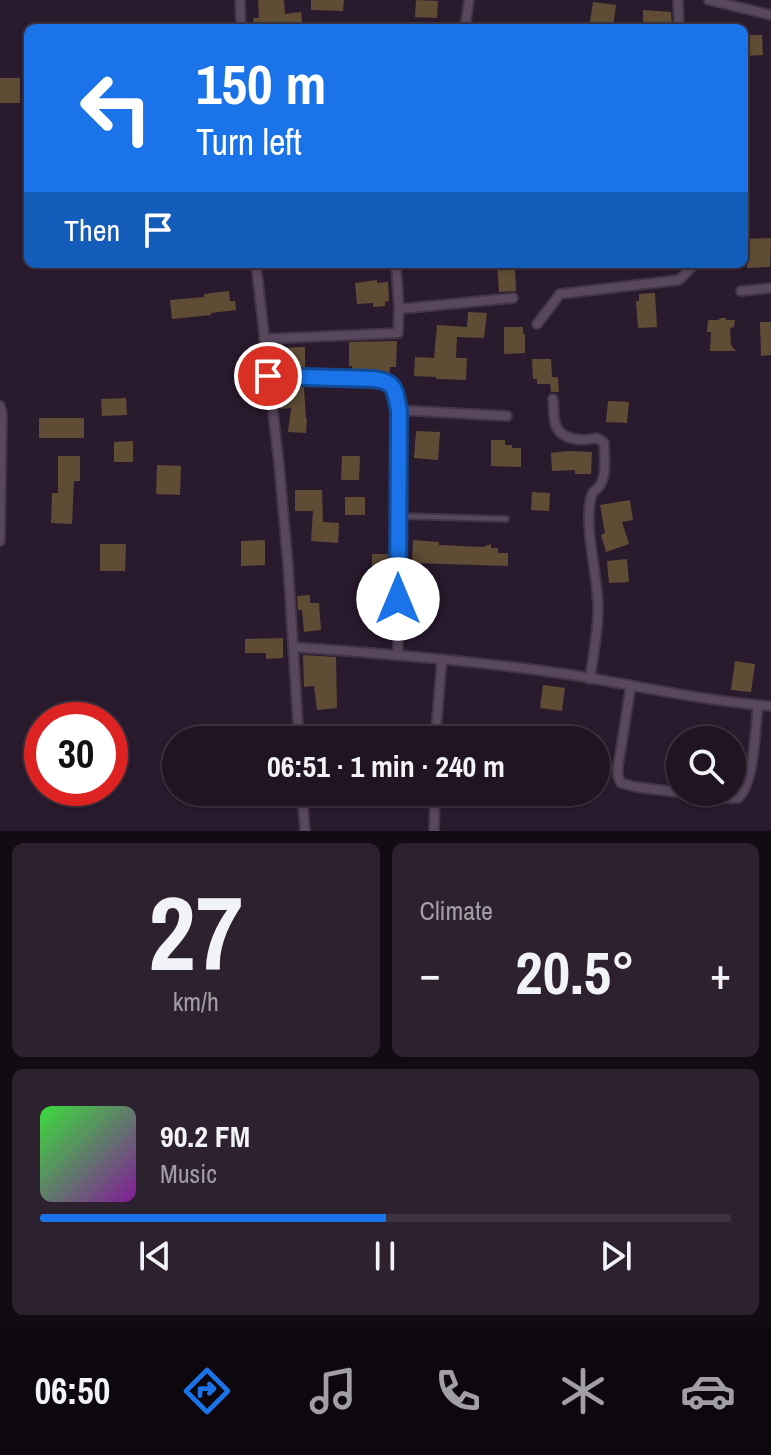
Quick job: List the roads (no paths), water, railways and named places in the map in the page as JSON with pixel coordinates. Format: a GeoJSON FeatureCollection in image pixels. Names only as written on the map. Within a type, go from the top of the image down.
{"type":"FeatureCollection","features":[{"type":"Feature","properties":{"kind":"street"},"geometry":{"type":"LineString","coordinates":[[240,0],[241,24]]}},
{"type":"Feature","properties":{"kind":"street"},"geometry":{"type":"LineString","coordinates":[[466,24],[469,0]]}},
{"type":"Feature","properties":{"kind":"street"},"geometry":{"type":"LineString","coordinates":[[678,0],[679,24]]}},
{"type":"Feature","properties":{"kind":"street"},"geometry":{"type":"LineString","coordinates":[[709,0],[771,15]]}},
{"type":"Feature","properties":{"kind":"street"},"geometry":{"type":"LineString","coordinates":[[256,268],[288,565],[298,726]]}},
{"type":"Feature","properties":{"kind":"street"},"geometry":{"type":"LineString","coordinates":[[264,339],[398,333],[396,268]]}},
{"type":"Feature","properties":{"kind":"street"},"geometry":{"type":"LineString","coordinates":[[537,324],[560,294],[679,280],[691,268]]}},
{"type":"Feature","properties":{"kind":"street"},"geometry":{"type":"LineString","coordinates":[[741,291],[771,288]]}},
{"type":"Feature","properties":{"kind":"street"},"geometry":{"type":"LineString","coordinates":[[399,309],[513,298]]}},
{"type":"Feature","properties":{"kind":"street"},"geometry":{"type":"LineString","coordinates":[[268,376],[386,380],[393,386],[399,410],[398,655]]}},
{"type":"Feature","properties":{"kind":"street"},"geometry":{"type":"LineString","coordinates":[[553,399],[556,425],[562,433],[572,439],[585,441],[597,438],[604,443],[604,479],[590,498],[589,526],[596,568],[598,610],[590,679]]}},
{"type":"Feature","properties":{"kind":"street"},"geometry":{"type":"LineString","coordinates":[[0,406],[0,541]]}},
{"type":"Feature","properties":{"kind":"street"},"geometry":{"type":"LineString","coordinates":[[399,410],[507,416]]}},
{"type":"Feature","properties":{"kind":"street"},"geometry":{"type":"LineString","coordinates":[[293,647],[442,659],[771,706]]}},
{"type":"Feature","properties":{"kind":"street"},"geometry":{"type":"LineString","coordinates":[[438,726],[442,659]]}},
{"type":"Feature","properties":{"kind":"street"},"geometry":{"type":"LineString","coordinates":[[631,685],[618,776],[621,783],[636,787],[738,798],[745,788],[752,762],[758,705]]}},
{"type":"Feature","properties":{"kind":"street"},"geometry":{"type":"LineString","coordinates":[[303,806],[305,831]]}},
{"type":"Feature","properties":{"kind":"street"},"geometry":{"type":"LineString","coordinates":[[434,831],[435,806]]}},
{"type":"Feature","properties":{"kind":"lane"},"geometry":{"type":"LineString","coordinates":[[398,516],[506,519]]}}]}
